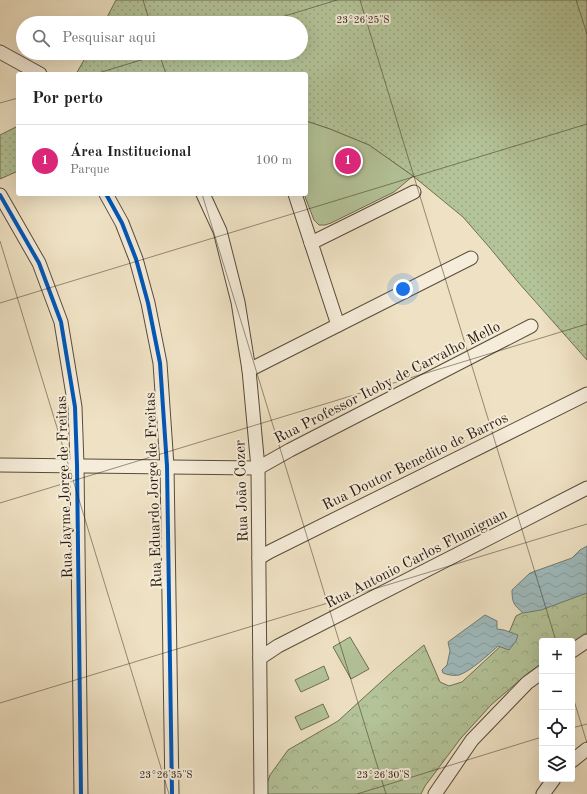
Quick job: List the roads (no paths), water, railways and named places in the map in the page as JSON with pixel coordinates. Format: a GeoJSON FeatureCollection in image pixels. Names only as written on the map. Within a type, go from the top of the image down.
{"type":"FeatureCollection","features":[{"type":"Feature","properties":{"kind":"street"},"geometry":{"type":"LineString","coordinates":[[0,52],[36,72]]}},
{"type":"Feature","properties":{"kind":"street"},"geometry":{"type":"LineString","coordinates":[[311,243],[414,192]]}},
{"type":"Feature","properties":{"kind":"street","name":"Rua Jayme Jorge de Freitas"},"geometry":{"type":"LineString","coordinates":[[0,195],[39,263],[61,322],[76,407],[81,794]]}},
{"type":"Feature","properties":{"kind":"street","name":"Rua Eduardo Jorge de Freitas"},"geometry":{"type":"LineString","coordinates":[[107,196],[122,223],[136,259],[148,303],[160,363],[167,466],[172,794]]}},
{"type":"Feature","properties":{"kind":"street","name":"Rua João Cozer"},"geometry":{"type":"LineString","coordinates":[[204,196],[220,231],[236,295],[249,370],[258,468],[261,794]]}},
{"type":"Feature","properties":{"kind":"street"},"geometry":{"type":"LineString","coordinates":[[296,196],[338,325]]}},
{"type":"Feature","properties":{"kind":"street"},"geometry":{"type":"LineString","coordinates":[[249,370],[471,258]]}},
{"type":"Feature","properties":{"kind":"street","name":"Rua Professor Itoby de Carvalho Mello"},"geometry":{"type":"LineString","coordinates":[[258,468],[297,446],[531,326]]}},
{"type":"Feature","properties":{"kind":"street","name":"Rua Doutor Benedito de Barros"},"geometry":{"type":"LineString","coordinates":[[259,558],[587,394]]}},
{"type":"Feature","properties":{"kind":"street"},"geometry":{"type":"LineString","coordinates":[[0,465],[258,468]]}},
{"type":"Feature","properties":{"kind":"street","name":"Rua Antonio Carlos Flumignan"},"geometry":{"type":"LineString","coordinates":[[260,658],[278,646],[587,488]]}},
{"type":"Feature","properties":{"kind":"street"},"geometry":{"type":"LineString","coordinates":[[575,649],[587,641]]}},
{"type":"Feature","properties":{"kind":"street"},"geometry":{"type":"LineString","coordinates":[[435,794],[472,740],[527,683],[539,674]]}},
{"type":"Feature","properties":{"kind":"street"},"geometry":{"type":"LineString","coordinates":[[575,759],[587,749]]}},
{"type":"Feature","properties":{"kind":"street"},"geometry":{"type":"LineString","coordinates":[[542,794],[552,782]]}},
{"type":"Feature","properties":{"kind":"water"},"geometry":{"type":"Polygon","coordinates":[[[587,546],[587,593],[541,610],[523,613],[516,606],[512,598],[512,590],[530,573],[572,558],[580,550],[587,546]]]}},
{"type":"Feature","properties":{"kind":"water"},"geometry":{"type":"Polygon","coordinates":[[[485,615],[497,621],[497,629],[518,635],[516,641],[509,650],[498,646],[480,662],[464,673],[459,675],[449,675],[443,673],[442,670],[447,665],[450,651],[448,642],[485,615]]]}},
{"type":"Feature","properties":{"kind":"place","name":"Área Institucional"},"geometry":{"type":"Point","coordinates":[348,161]}}]}
